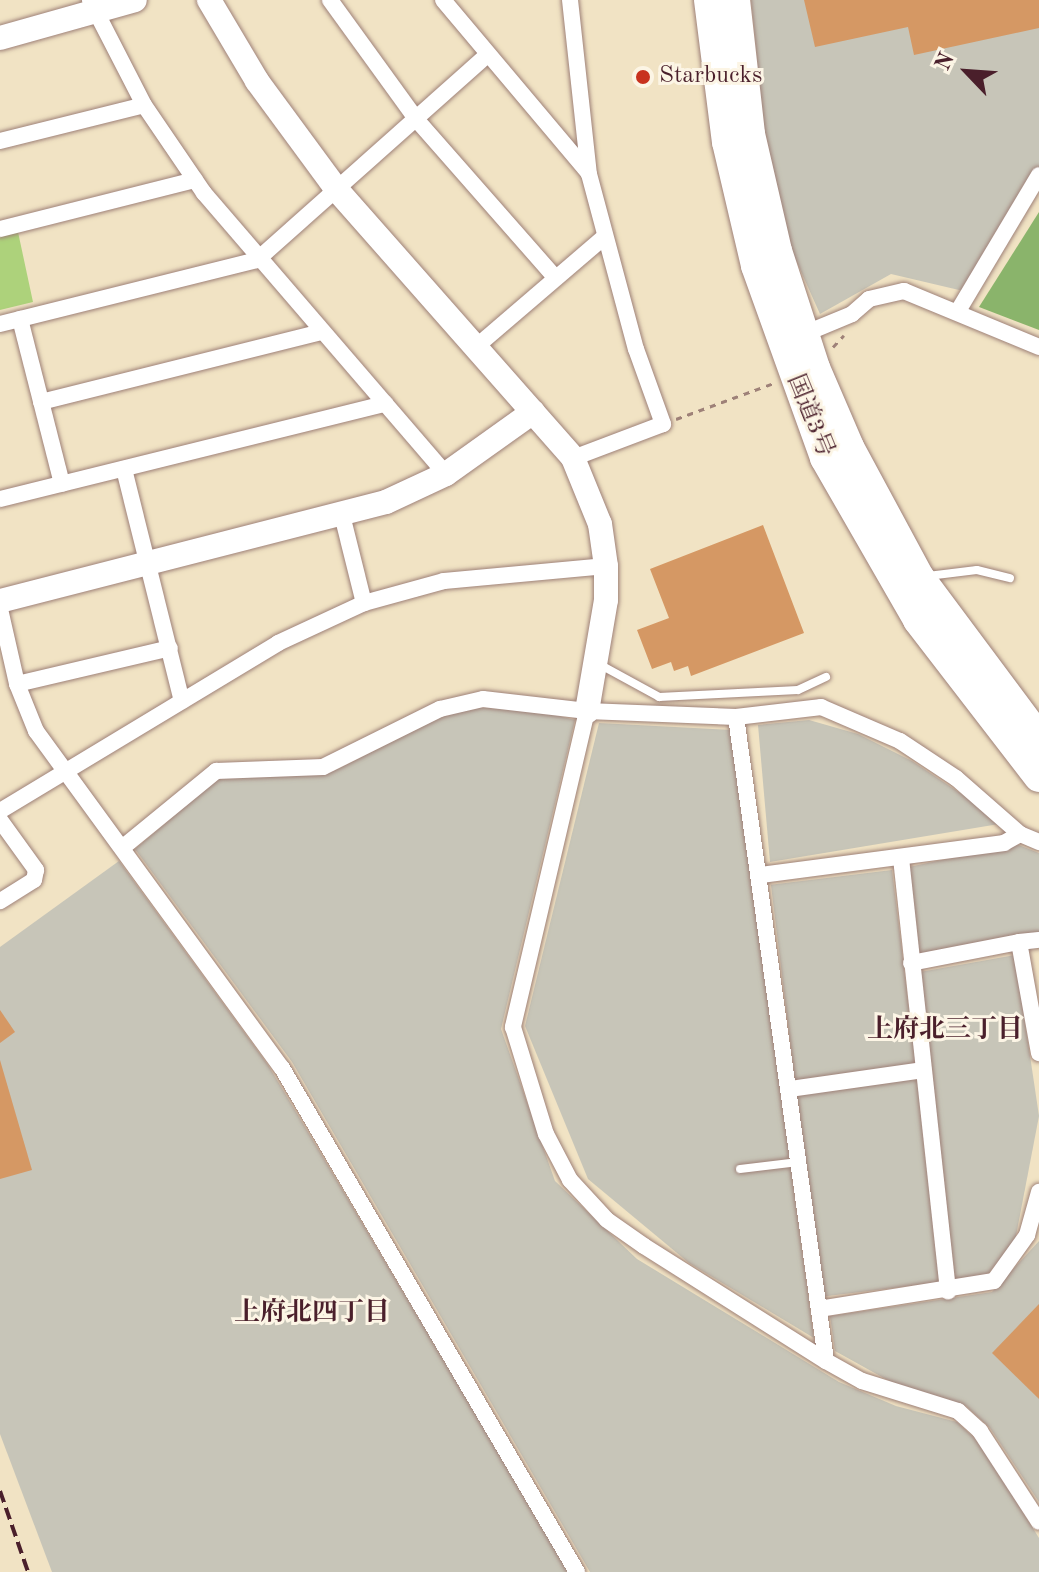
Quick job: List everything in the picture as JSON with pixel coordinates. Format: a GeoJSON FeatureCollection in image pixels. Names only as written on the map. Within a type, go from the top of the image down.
{"type":"FeatureCollection","features":[{"type":"Feature","properties":{"kind":"highway","name":"国道3号"},"geometry":{"type":"LineString","coordinates":[[709,0],[727,142],[756,266],[793,377],[825,458],[918,620],[1039,777]]}},
{"type":"Feature","properties":{"kind":"highway","name":"国道3号"},"geometry":{"type":"LineString","coordinates":[[735,0],[750,134],[777,251],[804,334],[849,447],[919,577],[1039,738]]}},
{"type":"Feature","properties":{"kind":"street"},"geometry":{"type":"LineString","coordinates":[[0,38],[93,6],[135,0]]}},
{"type":"Feature","properties":{"kind":"street"},"geometry":{"type":"LineString","coordinates":[[209,0],[257,81],[337,190],[573,458],[600,524],[606,566],[606,600],[593,661],[587,711],[513,1027],[546,1134],[570,1180],[607,1220],[826,1361],[862,1381],[958,1411],[980,1431],[1039,1522]]}},
{"type":"Feature","properties":{"kind":"street"},"geometry":{"type":"LineString","coordinates":[[330,0],[416,119],[555,277]]}},
{"type":"Feature","properties":{"kind":"street"},"geometry":{"type":"LineString","coordinates":[[570,0],[589,174],[604,237],[663,424],[573,458]]}},
{"type":"Feature","properties":{"kind":"street"},"geometry":{"type":"LineString","coordinates":[[449,3],[486,56],[589,174]]}},
{"type":"Feature","properties":{"kind":"street"},"geometry":{"type":"LineString","coordinates":[[93,6],[144,105],[195,180],[257,260],[446,474]]}},
{"type":"Feature","properties":{"kind":"street"},"geometry":{"type":"LineString","coordinates":[[0,324],[257,260],[486,56]]}},
{"type":"Feature","properties":{"kind":"street"},"geometry":{"type":"LineString","coordinates":[[0,141],[144,105]]}},
{"type":"Feature","properties":{"kind":"street"},"geometry":{"type":"LineString","coordinates":[[958,311],[1039,175]]}},
{"type":"Feature","properties":{"kind":"street"},"geometry":{"type":"LineString","coordinates":[[0,229],[195,180]]}},
{"type":"Feature","properties":{"kind":"street"},"geometry":{"type":"LineString","coordinates":[[477,346],[604,237]]}},
{"type":"Feature","properties":{"kind":"street"},"geometry":{"type":"LineString","coordinates":[[804,334],[852,314],[869,299],[904,291],[1039,347]]}},
{"type":"Feature","properties":{"kind":"street"},"geometry":{"type":"LineString","coordinates":[[20,319],[62,484]]}},
{"type":"Feature","properties":{"kind":"street"},"geometry":{"type":"LineString","coordinates":[[41,402],[321,332]]}},
{"type":"Feature","properties":{"kind":"street"},"geometry":{"type":"LineString","coordinates":[[0,499],[385,404]]}},
{"type":"Feature","properties":{"kind":"street"},"geometry":{"type":"LineString","coordinates":[[0,601],[342,515],[446,474],[533,412]]}},
{"type":"Feature","properties":{"kind":"street"},"geometry":{"type":"LineString","coordinates":[[124,469],[182,701]]}},
{"type":"Feature","properties":{"kind":"street"},"geometry":{"type":"LineString","coordinates":[[342,515],[364,603]]}},
{"type":"Feature","properties":{"kind":"street"},"geometry":{"type":"LineString","coordinates":[[0,811],[278,643],[364,603],[444,581],[606,566]]}},
{"type":"Feature","properties":{"kind":"street"},"geometry":{"type":"LineString","coordinates":[[0,609],[17,684],[36,731],[282,1068],[577,1572]]}},
{"type":"Feature","properties":{"kind":"street"},"geometry":{"type":"LineString","coordinates":[[17,684],[170,648]]}},
{"type":"Feature","properties":{"kind":"street"},"geometry":{"type":"LineString","coordinates":[[122,848],[216,771],[323,767],[461,702],[483,699],[587,711],[736,717],[821,707],[900,741],[956,778],[1020,834],[1039,842]]}},
{"type":"Feature","properties":{"kind":"street"},"geometry":{"type":"LineString","coordinates":[[736,717],[761,875],[826,1361]]}},
{"type":"Feature","properties":{"kind":"street"},"geometry":{"type":"LineString","coordinates":[[0,820],[36,870],[34,880],[0,901]]}},
{"type":"Feature","properties":{"kind":"street"},"geometry":{"type":"LineString","coordinates":[[761,875],[1004,843],[1020,834]]}},
{"type":"Feature","properties":{"kind":"street"},"geometry":{"type":"LineString","coordinates":[[901,858],[948,1291]]}},
{"type":"Feature","properties":{"kind":"street"},"geometry":{"type":"LineString","coordinates":[[911,963],[1039,940]]}},
{"type":"Feature","properties":{"kind":"street"},"geometry":{"type":"LineString","coordinates":[[1019,942],[1039,1053]]}},
{"type":"Feature","properties":{"kind":"street"},"geometry":{"type":"LineString","coordinates":[[790,1089],[923,1070]]}},
{"type":"Feature","properties":{"kind":"street"},"geometry":{"type":"LineString","coordinates":[[819,1309],[948,1291],[994,1281],[1009,1267],[1027,1235],[1039,1192]]}},
{"type":"Feature","properties":{"kind":"lane"},"geometry":{"type":"LineString","coordinates":[[919,577],[977,570],[1010,578]]}},
{"type":"Feature","properties":{"kind":"lane"},"geometry":{"type":"LineString","coordinates":[[593,661],[659,697],[798,690],[826,677]]}},
{"type":"Feature","properties":{"kind":"lane"},"geometry":{"type":"LineString","coordinates":[[740,1169],[800,1162]]}},
{"type":"Feature","properties":{"kind":"path"},"geometry":{"type":"LineString","coordinates":[[663,424],[793,377]]}},
{"type":"Feature","properties":{"kind":"shaded area"},"geometry":{"type":"Polygon","coordinates":[[[751,0],[1039,0],[1039,171],[976,294],[891,274],[820,314],[790,247],[764,127],[751,0]]]}},
{"type":"Feature","properties":{"kind":"shaded area"},"geometry":{"type":"Polygon","coordinates":[[[475,707],[539,711],[575,720],[501,1029],[555,1181],[637,1259],[839,1382],[896,1406],[957,1422],[981,1444],[1039,1538],[1039,1572],[590,1572],[292,1062],[135,849],[220,777],[338,769],[444,715],[475,707]]]}},
{"type":"Feature","properties":{"kind":"shaded area"},"geometry":{"type":"Polygon","coordinates":[[[809,720],[858,734],[912,761],[1005,823],[770,862],[758,725],[809,720]]]}},
{"type":"Feature","properties":{"kind":"shaded area"},"geometry":{"type":"Polygon","coordinates":[[[599,723],[732,730],[814,1338],[689,1263],[588,1179],[525,1026],[599,723]]]}},
{"type":"Feature","properties":{"kind":"shaded area"},"geometry":{"type":"Polygon","coordinates":[[[1016,844],[1039,853],[1039,935],[919,955],[909,867],[1016,844]]]}},
{"type":"Feature","properties":{"kind":"shaded area"},"geometry":{"type":"Polygon","coordinates":[[[119,861],[268,1065],[570,1572],[52,1572],[0,1434],[0,947],[119,861]]]}},
{"type":"Feature","properties":{"kind":"shaded area"},"geometry":{"type":"Polygon","coordinates":[[[892,870],[943,1282],[821,1297],[771,885],[892,870]]]}},
{"type":"Feature","properties":{"kind":"shaded area"},"geometry":{"type":"Polygon","coordinates":[[[1015,955],[1039,1116],[1015,1241],[988,1274],[954,1280],[920,972],[1015,955]]]}},
{"type":"Feature","properties":{"kind":"shaded area"},"geometry":{"type":"Polygon","coordinates":[[[1039,1241],[1039,1502],[990,1428],[966,1406],[900,1387],[835,1351],[830,1316],[992,1292],[1039,1241]]]}},
{"type":"Feature","properties":{"kind":"green space"},"geometry":{"type":"Polygon","coordinates":[[[1039,212],[1039,330],[979,307],[1039,212]]]}},
{"type":"Feature","properties":{"kind":"green space"},"geometry":{"type":"Polygon","coordinates":[[[18,232],[33,302],[0,310],[0,236],[18,232]]]}},
{"type":"Feature","properties":{"kind":"building"},"geometry":{"type":"Polygon","coordinates":[[[804,0],[1039,0],[1039,28],[914,55],[908,27],[815,47],[804,0]]]}},
{"type":"Feature","properties":{"kind":"building"},"geometry":{"type":"Polygon","coordinates":[[[763,525],[804,633],[691,676],[688,666],[674,671],[671,662],[652,669],[637,630],[669,618],[650,569],[763,525]]]}},
{"type":"Feature","properties":{"kind":"building"},"geometry":{"type":"Polygon","coordinates":[[[0,1010],[15,1032],[0,1043],[0,1010]]]}},
{"type":"Feature","properties":{"kind":"building"},"geometry":{"type":"Polygon","coordinates":[[[0,1060],[32,1170],[0,1179],[0,1060]]]}},
{"type":"Feature","properties":{"kind":"building"},"geometry":{"type":"Polygon","coordinates":[[[1039,1304],[1039,1399],[992,1353],[1039,1304]]]}},
{"type":"Feature","properties":{"kind":"railway"},"geometry":{"type":"LineString","coordinates":[[0,1491],[28,1572]]}},
{"type":"Feature","properties":{"kind":"place","name":"Starbucks"},"geometry":{"type":"Point","coordinates":[643,77]}},
{"type":"Feature","properties":{"kind":"district","name":"上府北三丁目"},"geometry":{"type":"Point","coordinates":[945,1031]}},
{"type":"Feature","properties":{"kind":"district","name":"上府北四丁目"},"geometry":{"type":"Point","coordinates":[312,1314]}}]}
